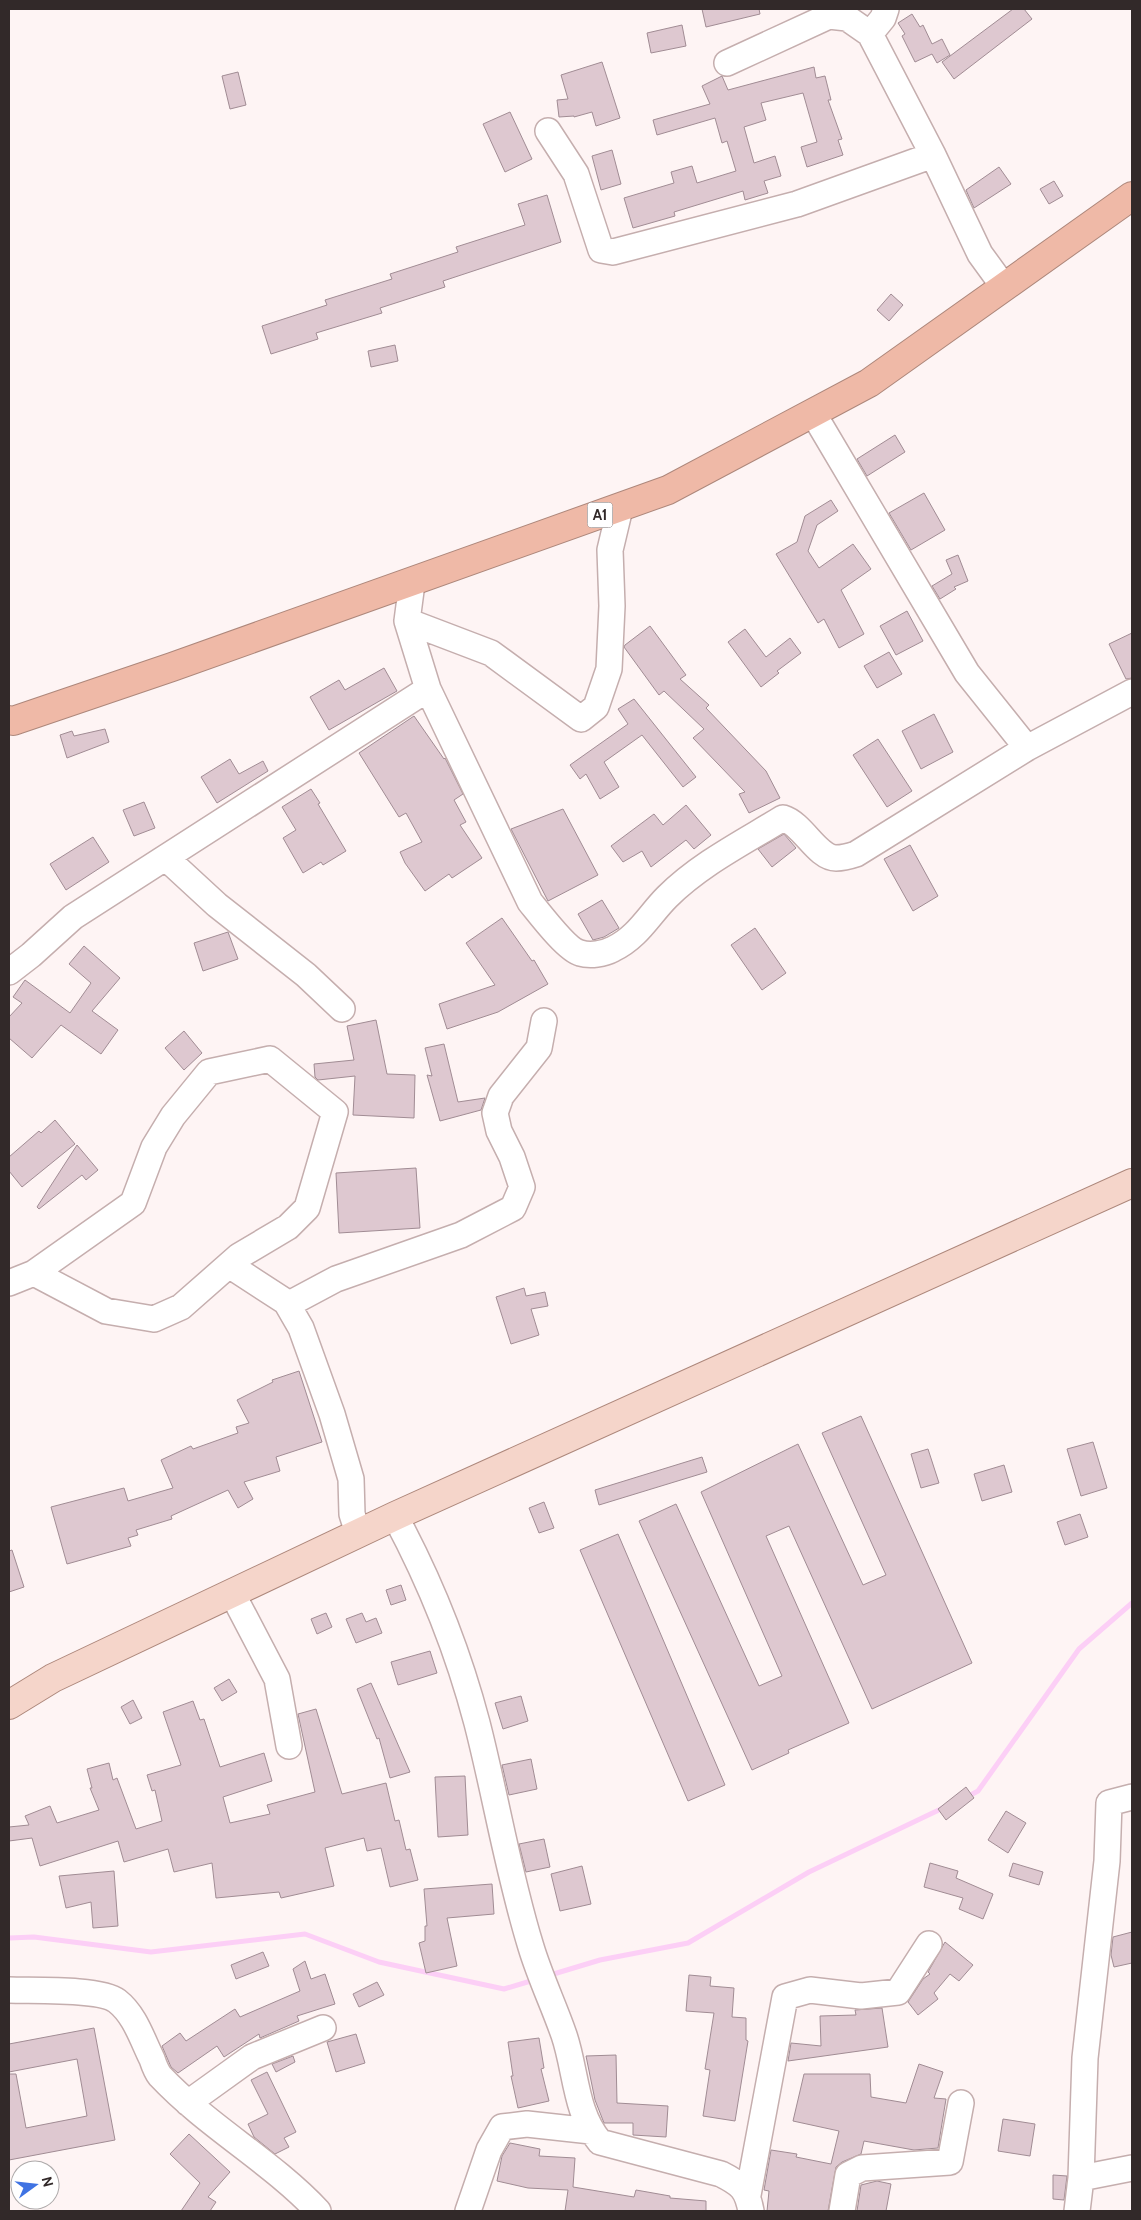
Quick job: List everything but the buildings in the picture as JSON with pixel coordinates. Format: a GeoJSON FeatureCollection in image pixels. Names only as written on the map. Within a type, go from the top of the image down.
{"type":"FeatureCollection","features":[{"type":"Feature","properties":{"kind":"highway","name":"A1"},"geometry":{"type":"LineString","coordinates":[[10,722],[412,582],[668,490],[869,383],[1132,196]]}},
{"type":"Feature","properties":{"kind":"main road"},"geometry":{"type":"LineString","coordinates":[[9,1705],[53,1678],[358,1533],[1132,1183]]}},
{"type":"Feature","properties":{"kind":"street"},"geometry":{"type":"LineString","coordinates":[[870,34],[883,18],[886,9]]}},
{"type":"Feature","properties":{"kind":"street"},"geometry":{"type":"LineString","coordinates":[[727,63],[829,16],[847,18],[870,34],[933,155],[980,254],[1004,287]]}},
{"type":"Feature","properties":{"kind":"street"},"geometry":{"type":"LineString","coordinates":[[548,131],[576,174],[601,250],[612,252],[797,204],[933,155]]}},
{"type":"Feature","properties":{"kind":"street"},"geometry":{"type":"LineString","coordinates":[[813,413],[967,673],[1026,748]]}},
{"type":"Feature","properties":{"kind":"street"},"geometry":{"type":"LineString","coordinates":[[407,621],[491,654],[581,719],[596,707],[609,669],[612,606],[610,550],[620,508]]}},
{"type":"Feature","properties":{"kind":"street"},"geometry":{"type":"LineString","coordinates":[[412,582],[407,621],[428,689],[530,902],[555,932],[578,953],[596,954],[612,950],[626,942],[651,917],[666,897],[699,871],[783,818],[796,824],[829,857],[837,858],[856,854],[1026,748],[1132,692]]}},
{"type":"Feature","properties":{"kind":"street"},"geometry":{"type":"LineString","coordinates":[[9,972],[31,956],[73,917],[428,689]]}},
{"type":"Feature","properties":{"kind":"street"},"geometry":{"type":"LineString","coordinates":[[166,858],[217,905],[306,975],[342,1010]]}},
{"type":"Feature","properties":{"kind":"street"},"geometry":{"type":"LineString","coordinates":[[286,1302],[291,1302],[336,1279],[461,1235],[513,1208],[522,1187],[512,1157],[499,1132],[495,1113],[501,1096],[539,1048],[544,1021]]}},
{"type":"Feature","properties":{"kind":"street"},"geometry":{"type":"LineString","coordinates":[[9,1283],[34,1273],[133,1203],[154,1147],[173,1116],[210,1072],[270,1059],[335,1112],[307,1208],[288,1227],[239,1256],[181,1307],[154,1319],[106,1311],[34,1273]]}},
{"type":"Feature","properties":{"kind":"street"},"geometry":{"type":"LineString","coordinates":[[229,1265],[286,1302],[301,1328],[351,1478],[352,1514],[358,1533]]}},
{"type":"Feature","properties":{"kind":"street"},"geometry":{"type":"LineString","coordinates":[[395,1516],[419,1560],[449,1634],[476,1721],[531,1946],[564,2035],[583,2113],[591,2131],[600,2142],[721,2174],[734,2181],[750,2203]]}},
{"type":"Feature","properties":{"kind":"street"},"geometry":{"type":"LineString","coordinates":[[232,1593],[277,1679],[289,1746]]}},
{"type":"Feature","properties":{"kind":"street"},"geometry":{"type":"LineString","coordinates":[[1077,2211],[1081,2178],[1085,2058],[1107,1861],[1109,1803],[1132,1797]]}},
{"type":"Feature","properties":{"kind":"street"},"geometry":{"type":"LineString","coordinates":[[750,2203],[785,1997],[810,1990],[861,1996],[898,1992],[929,1944]]}},
{"type":"Feature","properties":{"kind":"street"},"geometry":{"type":"LineString","coordinates":[[9,1990],[89,1993],[116,2000],[132,2017],[158,2074],[223,2133],[301,2193],[318,2211]]}},
{"type":"Feature","properties":{"kind":"street"},"geometry":{"type":"LineString","coordinates":[[188,2103],[252,2057],[324,2028]]}},
{"type":"Feature","properties":{"kind":"street"},"geometry":{"type":"LineString","coordinates":[[842,2211],[848,2174],[862,2168],[950,2162],[961,2103]]}},
{"type":"Feature","properties":{"kind":"street"},"geometry":{"type":"LineString","coordinates":[[468,2211],[489,2150],[502,2127],[527,2124],[591,2131]]}},
{"type":"Feature","properties":{"kind":"street"},"geometry":{"type":"LineString","coordinates":[[1081,2178],[1132,2168]]}},
{"type":"Feature","properties":{"kind":"waterway"},"geometry":{"type":"LineString","coordinates":[[967,1797],[978,1791],[1079,1649],[1132,1603]]}},
{"type":"Feature","properties":{"kind":"waterway"},"geometry":{"type":"LineString","coordinates":[[547,1976],[600,1960],[688,1943],[809,1872],[943,1808]]}},
{"type":"Feature","properties":{"kind":"waterway"},"geometry":{"type":"LineString","coordinates":[[9,1938],[34,1937],[151,1952],[305,1934],[379,1962],[504,1989],[534,1980]]}}]}
